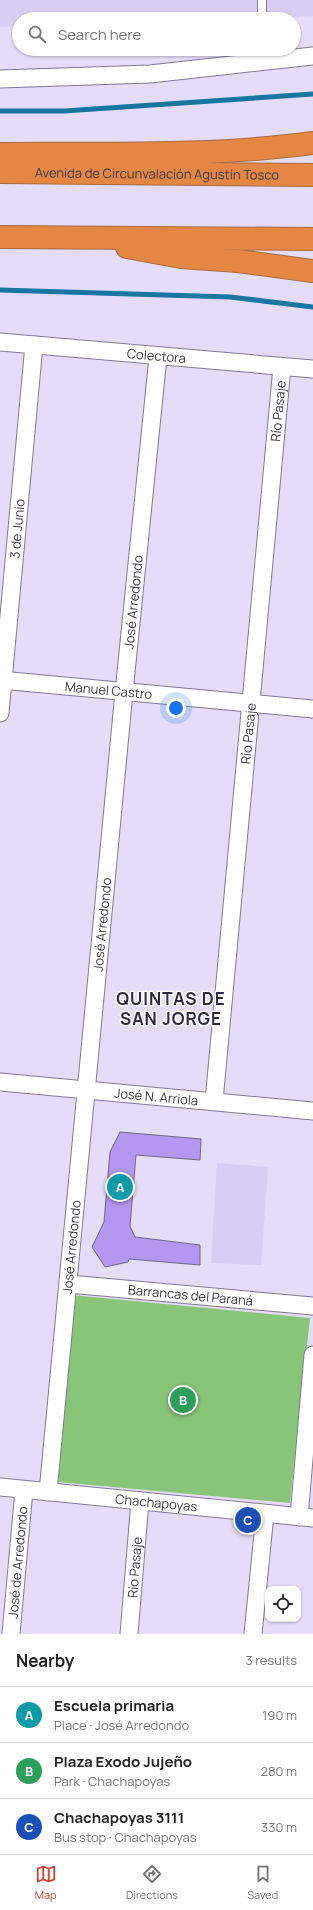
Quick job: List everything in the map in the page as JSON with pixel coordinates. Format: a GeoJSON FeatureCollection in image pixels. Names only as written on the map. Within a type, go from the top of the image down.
{"type":"FeatureCollection","features":[{"type":"Feature","properties":{"kind":"highway"},"geometry":{"type":"LineString","coordinates":[[0,154],[158,154],[243,150],[313,143]]}},
{"type":"Feature","properties":{"kind":"highway","name":"Avenida de Circunvalación Agustín Tosco"},"geometry":{"type":"LineString","coordinates":[[0,172],[313,175]]}},
{"type":"Feature","properties":{"kind":"highway"},"geometry":{"type":"LineString","coordinates":[[0,236],[313,239]]}},
{"type":"Feature","properties":{"kind":"highway"},"geometry":{"type":"LineString","coordinates":[[63,236],[181,257],[238,261],[313,271]]}},
{"type":"Feature","properties":{"kind":"street"},"geometry":{"type":"LineString","coordinates":[[0,79],[150,74],[256,56]]}},
{"type":"Feature","properties":{"kind":"street"},"geometry":{"type":"LineString","coordinates":[[301,56],[313,56]]}},
{"type":"Feature","properties":{"kind":"street","name":"Colectora"},"geometry":{"type":"LineString","coordinates":[[0,342],[158,357],[313,369]]}},
{"type":"Feature","properties":{"kind":"street","name":"3 de Junio"},"geometry":{"type":"LineString","coordinates":[[0,713],[34,345]]}},
{"type":"Feature","properties":{"kind":"street","name":"José Arredondo"},"geometry":{"type":"LineString","coordinates":[[48,1492],[69,1284],[124,692],[158,357]]}},
{"type":"Feature","properties":{"kind":"street","name":"Río Pasaje"},"geometry":{"type":"LineString","coordinates":[[214,1101],[282,367]]}},
{"type":"Feature","properties":{"kind":"street","name":"Manuel Castro"},"geometry":{"type":"LineString","coordinates":[[2,680],[313,709]]}},
{"type":"Feature","properties":{"kind":"street","name":"José N. Arriola"},"geometry":{"type":"LineString","coordinates":[[0,1082],[313,1111]]}},
{"type":"Feature","properties":{"kind":"street","name":"Barrancas del Paraná"},"geometry":{"type":"LineString","coordinates":[[69,1284],[313,1306]]}},
{"type":"Feature","properties":{"kind":"street"},"geometry":{"type":"LineString","coordinates":[[306,1518],[313,1355]]}},
{"type":"Feature","properties":{"kind":"street","name":"Chachapoyas"},"geometry":{"type":"LineString","coordinates":[[0,1487],[306,1518]]}},
{"type":"Feature","properties":{"kind":"street","name":"José de Arredondo"},"geometry":{"type":"LineString","coordinates":[[11,1634],[24,1490]]}},
{"type":"Feature","properties":{"kind":"street","name":"Río Pasaje"},"geometry":{"type":"LineString","coordinates":[[129,1634],[140,1501]]}},
{"type":"Feature","properties":{"kind":"street"},"geometry":{"type":"LineString","coordinates":[[253,1634],[265,1514]]}},
{"type":"Feature","properties":{"kind":"lane"},"geometry":{"type":"LineString","coordinates":[[262,0],[262,12]]}},
{"type":"Feature","properties":{"kind":"shaded area"},"geometry":{"type":"Polygon","coordinates":[[[0,0],[313,0],[313,16],[301,16],[301,12],[12,12],[12,26],[0,27],[0,0]]]}},
{"type":"Feature","properties":{"kind":"shaded area"},"geometry":{"type":"Polygon","coordinates":[[[217,1163],[268,1167],[261,1265],[211,1263],[217,1163]]]}},
{"type":"Feature","properties":{"kind":"green space"},"geometry":{"type":"Polygon","coordinates":[[[72,1295],[310,1318],[290,1503],[58,1482],[72,1295]]]}},
{"type":"Feature","properties":{"kind":"building"},"geometry":{"type":"Polygon","coordinates":[[[120,1132],[201,1139],[200,1160],[136,1155],[130,1226],[135,1237],[200,1245],[200,1265],[129,1259],[128,1262],[105,1267],[92,1247],[104,1222],[110,1152],[120,1132]]]}},
{"type":"Feature","properties":{"kind":"waterway"},"geometry":{"type":"LineString","coordinates":[[0,111],[64,111],[313,94]]}},
{"type":"Feature","properties":{"kind":"waterway"},"geometry":{"type":"LineString","coordinates":[[0,290],[230,297],[313,307]]}},
{"type":"Feature","properties":{"kind":"place","name":"Escuela primaria"},"geometry":{"type":"Point","coordinates":[120,1187]}},
{"type":"Feature","properties":{"kind":"place","name":"Plaza Exodo Jujeño"},"geometry":{"type":"Point","coordinates":[183,1400]}},
{"type":"Feature","properties":{"kind":"place","name":"Chachapoyas 3111"},"geometry":{"type":"Point","coordinates":[248,1520]}},
{"type":"Feature","properties":{"kind":"district","name":"QUINTAS DE SAN JORGE"},"geometry":{"type":"Point","coordinates":[171,1008]}}]}
